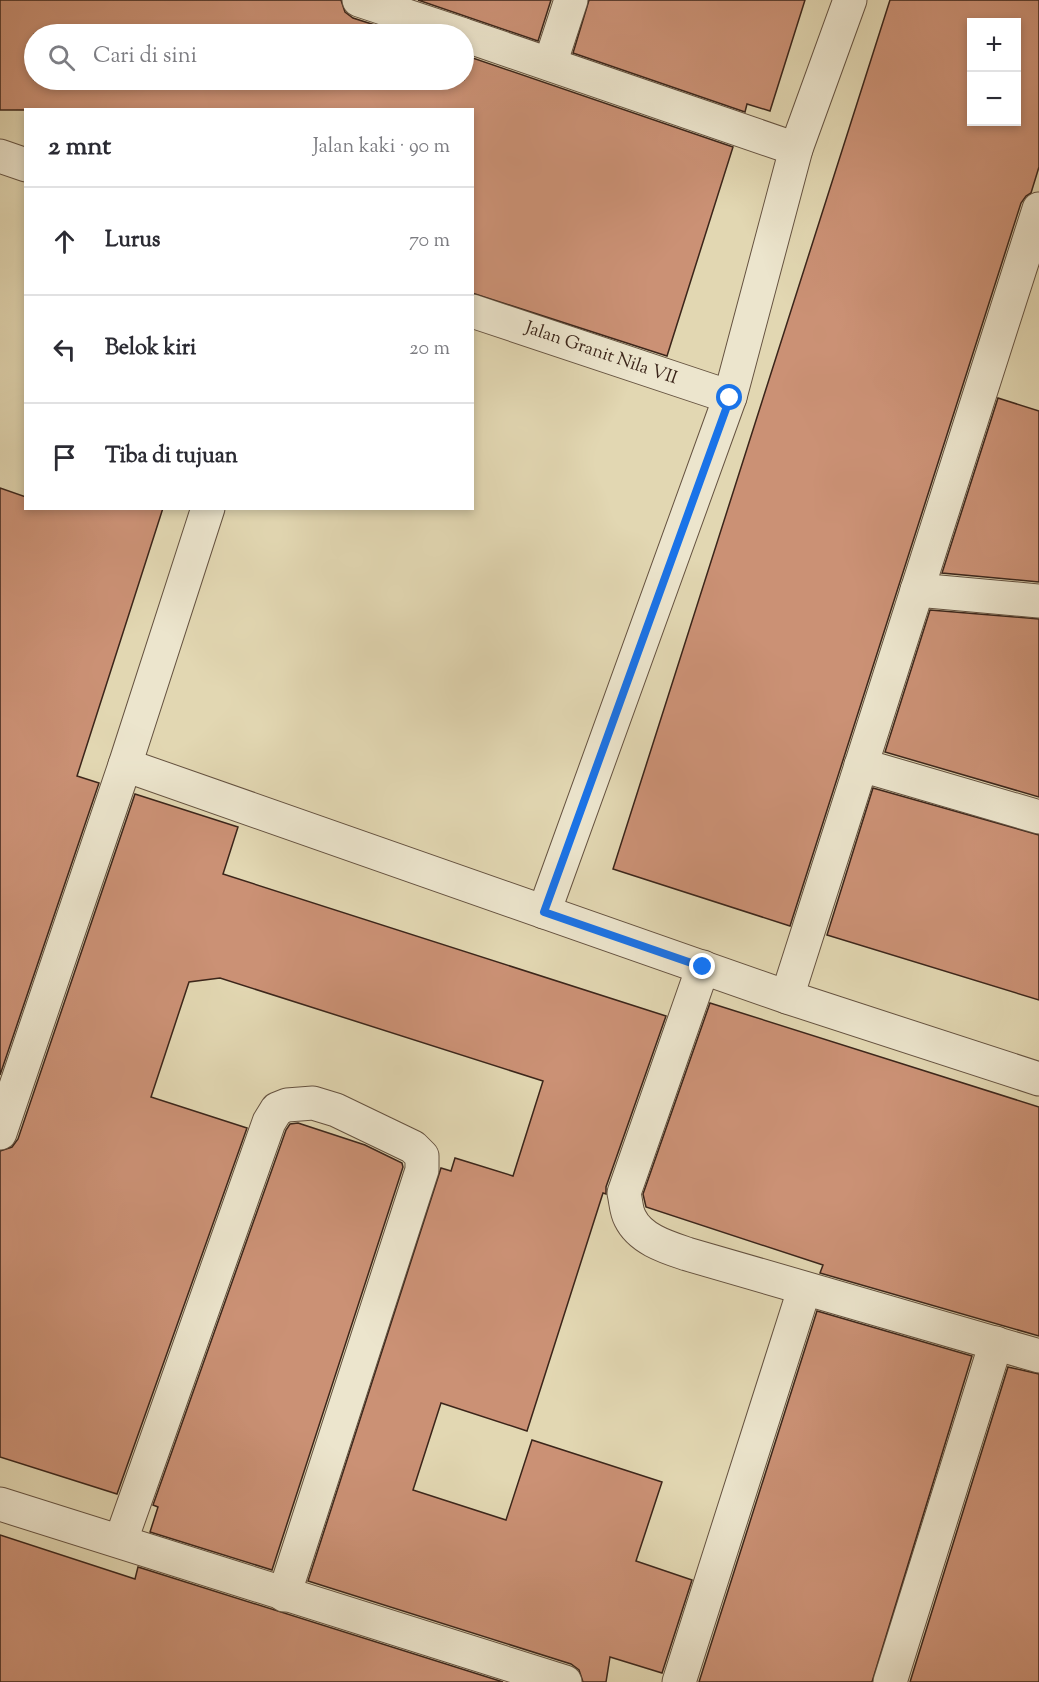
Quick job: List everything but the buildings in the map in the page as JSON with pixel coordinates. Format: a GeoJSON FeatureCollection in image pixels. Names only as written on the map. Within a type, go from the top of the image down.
{"type":"FeatureCollection","features":[{"type":"Feature","properties":{"kind":"street"},"geometry":{"type":"LineString","coordinates":[[359,0],[430,24]]}},
{"type":"Feature","properties":{"kind":"street"},"geometry":{"type":"LineString","coordinates":[[550,64],[571,0]]}},
{"type":"Feature","properties":{"kind":"street"},"geometry":{"type":"LineString","coordinates":[[544,912],[730,398],[796,149],[849,0]]}},
{"type":"Feature","properties":{"kind":"street"},"geometry":{"type":"LineString","coordinates":[[474,39],[796,149]]}},
{"type":"Feature","properties":{"kind":"street"},"geometry":{"type":"LineString","coordinates":[[0,156],[24,164]]}},
{"type":"Feature","properties":{"kind":"street"},"geometry":{"type":"LineString","coordinates":[[787,997],[1039,209]]}},
{"type":"Feature","properties":{"kind":"street","name":"Jalan Granit Nila VII"},"geometry":{"type":"LineString","coordinates":[[474,312],[730,398]]}},
{"type":"Feature","properties":{"kind":"street"},"geometry":{"type":"LineString","coordinates":[[3,1116],[125,765],[207,510]]}},
{"type":"Feature","properties":{"kind":"street"},"geometry":{"type":"LineString","coordinates":[[917,590],[1039,601]]}},
{"type":"Feature","properties":{"kind":"street"},"geometry":{"type":"LineString","coordinates":[[125,765],[787,997],[1039,1079]]}},
{"type":"Feature","properties":{"kind":"street"},"geometry":{"type":"LineString","coordinates":[[861,765],[1039,817]]}},
{"type":"Feature","properties":{"kind":"street"},"geometry":{"type":"LineString","coordinates":[[703,967],[624,1193],[629,1217],[639,1230],[660,1245],[804,1290],[1039,1356]]}},
{"type":"Feature","properties":{"kind":"street"},"geometry":{"type":"LineString","coordinates":[[121,1540],[269,1122],[277,1109],[287,1105],[313,1103],[336,1110],[413,1147],[422,1156],[422,1170],[284,1595]]}},
{"type":"Feature","properties":{"kind":"street"},"geometry":{"type":"LineString","coordinates":[[679,1682],[804,1290]]}},
{"type":"Feature","properties":{"kind":"street"},"geometry":{"type":"LineString","coordinates":[[890,1682],[996,1343]]}},
{"type":"Feature","properties":{"kind":"street"},"geometry":{"type":"LineString","coordinates":[[0,1504],[121,1540],[284,1595],[565,1682]]}},
{"type":"Feature","properties":{"kind":"route"},"geometry":{"type":"LineString","coordinates":[[703,967],[544,912],[730,398]]}}]}
